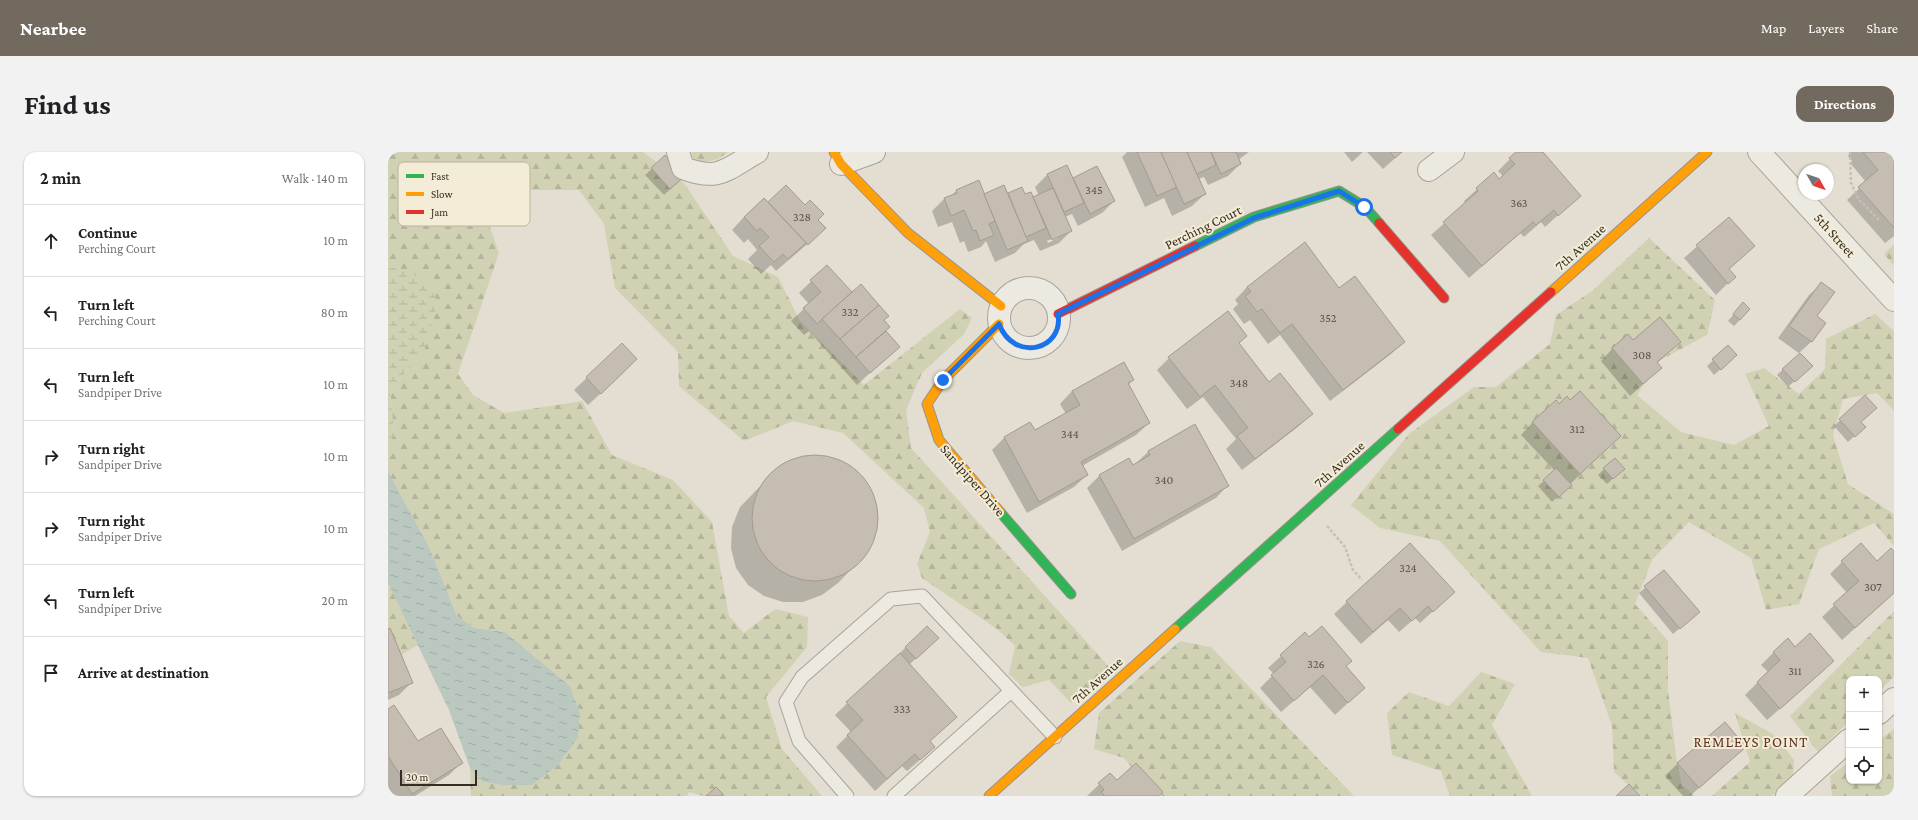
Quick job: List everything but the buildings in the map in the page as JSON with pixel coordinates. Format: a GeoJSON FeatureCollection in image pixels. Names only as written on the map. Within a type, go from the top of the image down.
{"type":"FeatureCollection","features":[{"type":"Feature","properties":{"kind":"street"},"geometry":{"type":"LineString","coordinates":[[678,152],[684,168],[700,175],[719,174],[757,152]]}},
{"type":"Feature","properties":{"kind":"street"},"geometry":{"type":"LineString","coordinates":[[838,158],[874,152]]}},
{"type":"Feature","properties":{"kind":"street"},"geometry":{"type":"LineString","coordinates":[[1429,170],[1453,152]]}},
{"type":"Feature","properties":{"kind":"street","name":"7th Avenue"},"geometry":{"type":"LineString","coordinates":[[989,796],[1707,152]]}},
{"type":"Feature","properties":{"kind":"street","name":"5th Street"},"geometry":{"type":"LineString","coordinates":[[1759,152],[1894,300]]}},
{"type":"Feature","properties":{"kind":"street"},"geometry":{"type":"LineString","coordinates":[[838,158],[908,233],[1000,315],[1002,333],[1016,346],[1035,348],[1052,338],[1057,329],[1058,314]]}},
{"type":"Feature","properties":{"kind":"street","name":"Perching Court"},"geometry":{"type":"LineString","coordinates":[[1058,314],[1254,218],[1339,191],[1364,207],[1444,298]]}},
{"type":"Feature","properties":{"kind":"street","name":"Sandpiper Drive"},"geometry":{"type":"LineString","coordinates":[[1058,314],[1052,300],[1045,293],[1036,289],[1025,288],[1015,291],[1007,297],[1000,315],[943,380],[927,404],[939,440],[1071,594]]}},
{"type":"Feature","properties":{"kind":"street"},"geometry":{"type":"LineString","coordinates":[[1880,712],[1894,699]]}},
{"type":"Feature","properties":{"kind":"street"},"geometry":{"type":"LineString","coordinates":[[1787,796],[1846,743]]}},
{"type":"Feature","properties":{"kind":"lane"},"geometry":{"type":"LineString","coordinates":[[846,796],[799,741],[786,702],[802,677],[891,599],[922,596],[1055,737]]}},
{"type":"Feature","properties":{"kind":"lane"},"geometry":{"type":"LineString","coordinates":[[894,796],[1011,691]]}},
{"type":"Feature","properties":{"kind":"path"},"geometry":{"type":"LineString","coordinates":[[1850,152],[1851,183],[1860,200],[1879,220]]}},
{"type":"Feature","properties":{"kind":"path"},"geometry":{"type":"LineString","coordinates":[[1310,508],[1345,547],[1353,570],[1362,580]]}},
{"type":"Feature","properties":{"kind":"green space"},"geometry":{"type":"Polygon","coordinates":[[[388,152],[643,152],[684,183],[733,256],[778,277],[800,321],[864,385],[960,309],[972,318],[964,334],[922,373],[906,410],[911,448],[1111,669],[1071,703],[1049,680],[1023,687],[1009,674],[1015,646],[997,629],[922,578],[917,564],[930,532],[924,508],[843,433],[793,421],[744,441],[679,386],[678,352],[615,288],[604,224],[579,190],[530,190],[530,162],[398,162],[398,226],[489,226],[499,253],[458,374],[473,395],[504,413],[582,401],[612,455],[673,480],[712,522],[729,616],[744,633],[775,609],[808,617],[807,647],[766,697],[782,749],[822,796],[703,796],[689,792],[687,796],[471,796],[470,768],[483,782],[502,785],[532,785],[558,765],[578,738],[580,713],[570,686],[505,632],[475,628],[457,616],[429,547],[388,471],[388,443],[394,435],[390,389],[424,352],[409,271],[388,267],[388,152]]]}},
{"type":"Feature","properties":{"kind":"green space"},"geometry":{"type":"Polygon","coordinates":[[[692,152],[728,152],[718,159],[700,163],[692,157],[692,152]]]}},
{"type":"Feature","properties":{"kind":"green space"},"geometry":{"type":"Polygon","coordinates":[[[1649,238],[1715,300],[1707,335],[1657,362],[1637,395],[1681,432],[1734,445],[1769,426],[1745,374],[1764,368],[1799,394],[1825,369],[1826,339],[1875,314],[1894,331],[1894,411],[1877,393],[1843,399],[1833,435],[1848,484],[1894,514],[1894,546],[1874,523],[1819,549],[1799,604],[1766,610],[1751,558],[1689,522],[1652,560],[1635,604],[1668,641],[1668,690],[1677,763],[1682,785],[1695,796],[1641,796],[1614,772],[1612,726],[1588,658],[1541,652],[1440,541],[1380,528],[1351,505],[1409,434],[1474,387],[1496,387],[1550,344],[1556,315],[1592,291],[1649,238]]]}},
{"type":"Feature","properties":{"kind":"green space"},"geometry":{"type":"Polygon","coordinates":[[[1894,244],[1894,266],[1884,254],[1894,244]]]}},
{"type":"Feature","properties":{"kind":"green space"},"geometry":{"type":"Polygon","coordinates":[[[388,267],[409,271],[436,289],[435,312],[424,352],[390,389],[394,435],[388,443],[388,267]]]}},
{"type":"Feature","properties":{"kind":"green space"},"geometry":{"type":"Polygon","coordinates":[[[388,583],[418,645],[401,655],[390,628],[388,629],[388,583]]]}},
{"type":"Feature","properties":{"kind":"green space"},"geometry":{"type":"Polygon","coordinates":[[[1894,611],[1894,677],[1882,688],[1882,676],[1846,676],[1846,724],[1818,752],[1790,716],[1894,611]]]}},
{"type":"Feature","properties":{"kind":"green space"},"geometry":{"type":"Polygon","coordinates":[[[1180,641],[1211,647],[1354,796],[1155,796],[1124,758],[1094,749],[1099,713],[1180,641]]]}},
{"type":"Feature","properties":{"kind":"green space"},"geometry":{"type":"Polygon","coordinates":[[[1481,672],[1515,684],[1492,725],[1532,796],[1450,796],[1441,771],[1392,755],[1387,713],[1409,692],[1449,706],[1481,672]]]}},
{"type":"Feature","properties":{"kind":"green space"},"geometry":{"type":"Polygon","coordinates":[[[1735,713],[1773,734],[1794,760],[1793,778],[1772,796],[1712,796],[1750,762],[1735,713]]]}},
{"type":"Feature","properties":{"kind":"green space"},"geometry":{"type":"Polygon","coordinates":[[[1894,729],[1894,796],[1832,796],[1830,776],[1846,764],[1846,784],[1882,784],[1882,738],[1894,729]]]}},
{"type":"Feature","properties":{"kind":"water"},"geometry":{"type":"Polygon","coordinates":[[[388,471],[429,547],[457,616],[475,628],[505,632],[570,686],[580,713],[578,738],[558,765],[532,785],[502,785],[483,782],[470,768],[449,710],[388,583],[388,471]]]}},
{"type":"Feature","properties":{"kind":"traffic: fast"},"geometry":{"type":"LineString","coordinates":[[1195,246],[1254,217],[1339,191],[1365,207],[1379,223]]}},
{"type":"Feature","properties":{"kind":"traffic: fast"},"geometry":{"type":"LineString","coordinates":[[1175,629],[1398,429]]}},
{"type":"Feature","properties":{"kind":"traffic: fast"},"geometry":{"type":"LineString","coordinates":[[1000,512],[1071,594]]}},
{"type":"Feature","properties":{"kind":"traffic: slow"},"geometry":{"type":"LineString","coordinates":[[834,152],[841,164],[908,233],[1001,306]]}},
{"type":"Feature","properties":{"kind":"traffic: slow"},"geometry":{"type":"LineString","coordinates":[[1551,292],[1707,152]]}},
{"type":"Feature","properties":{"kind":"traffic: slow"},"geometry":{"type":"LineString","coordinates":[[999,324],[943,380],[927,404],[939,440],[1000,512]]}},
{"type":"Feature","properties":{"kind":"traffic: slow"},"geometry":{"type":"LineString","coordinates":[[989,796],[1175,629]]}},
{"type":"Feature","properties":{"kind":"traffic: jam"},"geometry":{"type":"LineString","coordinates":[[1379,223],[1444,298]]}},
{"type":"Feature","properties":{"kind":"traffic: jam"},"geometry":{"type":"LineString","coordinates":[[1058,314],[1195,246]]}},
{"type":"Feature","properties":{"kind":"traffic: jam"},"geometry":{"type":"LineString","coordinates":[[1398,429],[1551,292]]}},
{"type":"Feature","properties":{"kind":"district","name":"REMLEYS POINT"},"geometry":{"type":"Point","coordinates":[1751,742]}},
{"type":"Feature","properties":{"kind":"route"},"geometry":{"type":"LineString","coordinates":[[943,380],[999,324],[1002,333],[1016,346],[1035,348],[1052,338],[1057,329],[1059,319],[1058,314],[1254,218],[1339,191],[1364,207]]}}]}
